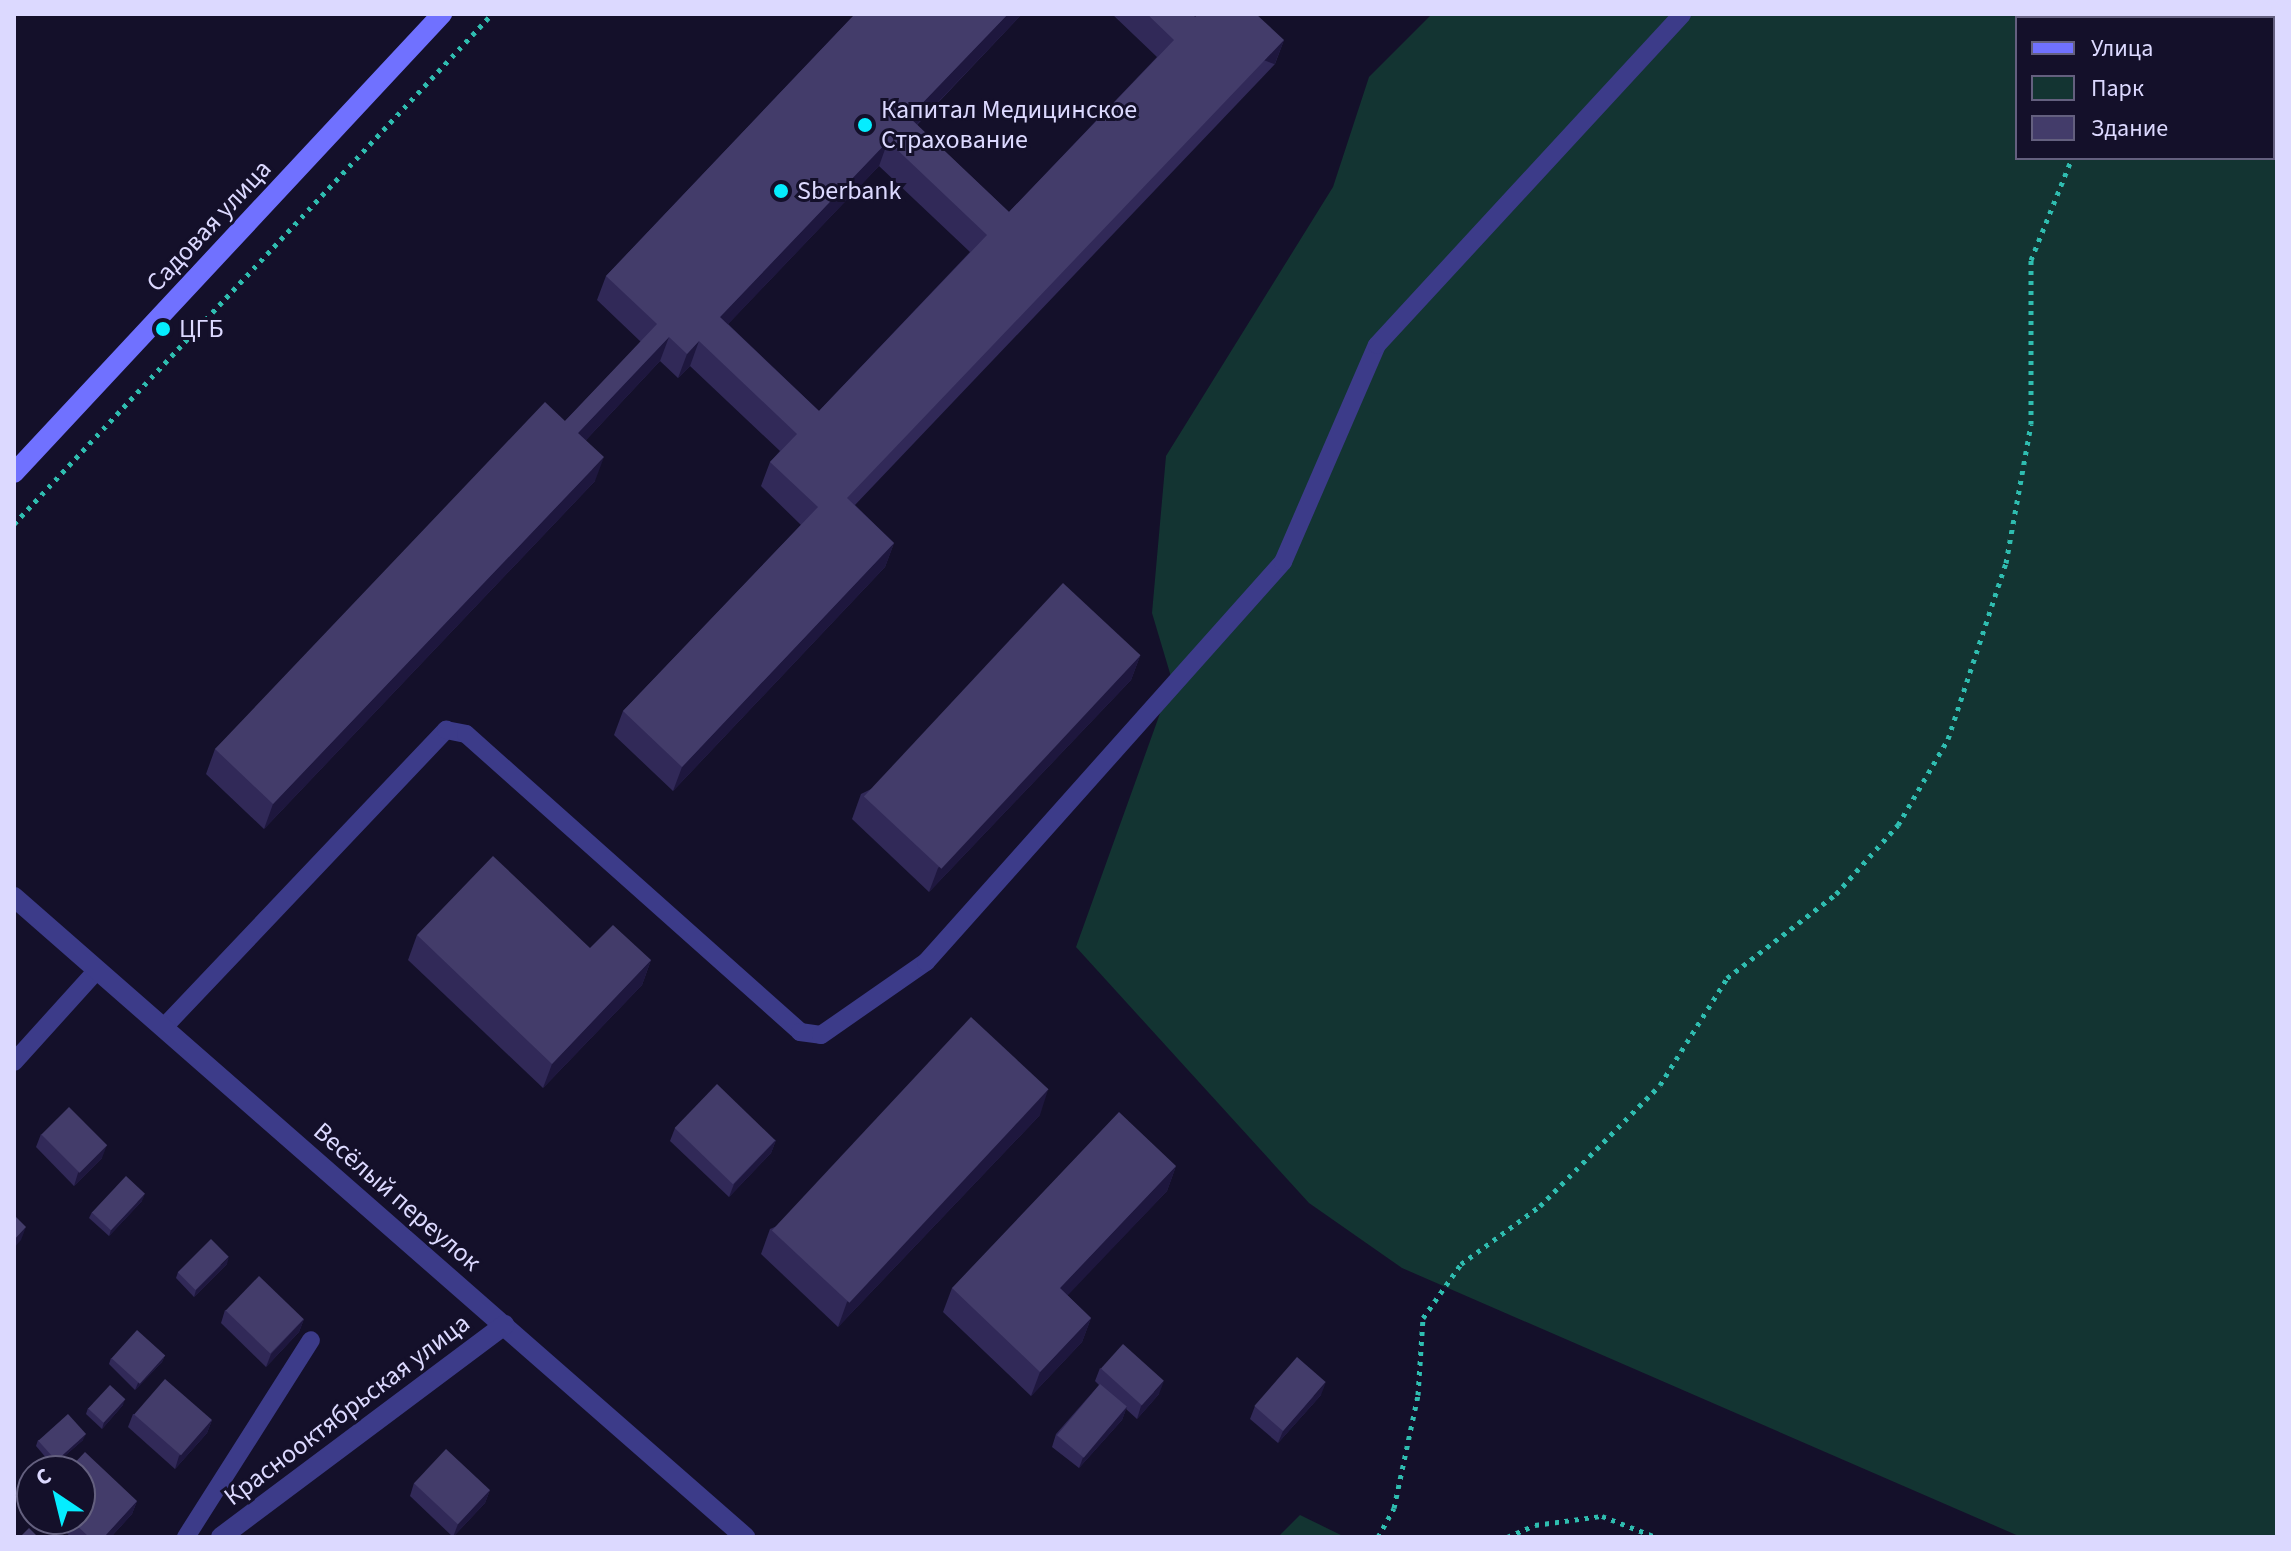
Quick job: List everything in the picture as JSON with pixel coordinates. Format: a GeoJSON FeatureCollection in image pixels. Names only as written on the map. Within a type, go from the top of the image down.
{"type":"FeatureCollection","features":[{"type":"Feature","properties":{"kind":"main road","name":"Садовая улица"},"geometry":{"type":"LineString","coordinates":[[14,473],[442,14]]}},
{"type":"Feature","properties":{"kind":"street","name":"Весёлый переулок"},"geometry":{"type":"LineString","coordinates":[[14,897],[745,1537]]}},
{"type":"Feature","properties":{"kind":"street","name":"Краснооктябрьская улица"},"geometry":{"type":"LineString","coordinates":[[221,1537],[504,1325]]}},
{"type":"Feature","properties":{"kind":"lane"},"geometry":{"type":"LineString","coordinates":[[164,1027],[446,730],[466,734],[800,1032],[821,1035],[926,962],[1283,562],[1377,345],[1682,14]]}},
{"type":"Feature","properties":{"kind":"lane"},"geometry":{"type":"LineString","coordinates":[[14,1062],[97,970]]}},
{"type":"Feature","properties":{"kind":"lane"},"geometry":{"type":"LineString","coordinates":[[186,1537],[311,1340]]}},
{"type":"Feature","properties":{"kind":"path"},"geometry":{"type":"LineString","coordinates":[[14,524],[492,14]]}},
{"type":"Feature","properties":{"kind":"path"},"geometry":{"type":"LineString","coordinates":[[1378,1537],[1397,1494],[1418,1395],[1423,1318],[1461,1264],[1540,1206],[1660,1085],[1727,978],[1836,894],[1898,825],[1948,739],[2006,563],[2031,424],[2031,260],[2071,160]]}},
{"type":"Feature","properties":{"kind":"path"},"geometry":{"type":"LineString","coordinates":[[1507,1537],[1535,1525],[1602,1516],[1656,1537]]}},
{"type":"Feature","properties":{"kind":"green space"},"geometry":{"type":"Polygon","coordinates":[[[1432,14],[2277,14],[2277,1537],[2021,1537],[1402,1268],[1309,1203],[1076,947],[1172,680],[1152,613],[1166,456],[1333,187],[1369,77],[1432,14]]]}},
{"type":"Feature","properties":{"kind":"green space"},"geometry":{"type":"Polygon","coordinates":[[[1300,1515],[1345,1537],[1278,1537],[1300,1515]]]}},
{"type":"Feature","properties":{"kind":"building"},"geometry":{"type":"Polygon","coordinates":[[[855,14],[1008,14],[909,117],[1009,212],[1174,40],[1147,14],[1193,14],[1195,17],[1198,14],[1256,14],[1284,40],[847,498],[894,543],[682,767],[623,711],[818,507],[770,462],[797,434],[699,341],[687,354],[669,337],[578,433],[604,457],[273,804],[215,749],[545,402],[565,421],[657,324],[606,276],[855,14]],[[888,141],[720,317],[819,411],[987,235],[888,141]]]}},
{"type":"Feature","properties":{"kind":"building"},"geometry":{"type":"Polygon","coordinates":[[[1063,583],[1141,655],[941,869],[864,797],[1063,583]]]}},
{"type":"Feature","properties":{"kind":"building"},"geometry":{"type":"Polygon","coordinates":[[[493,856],[590,948],[613,925],[651,960],[552,1064],[417,935],[493,856]]]}},
{"type":"Feature","properties":{"kind":"building"},"geometry":{"type":"Polygon","coordinates":[[[971,1017],[1049,1089],[849,1303],[772,1231],[971,1017]]]}},
{"type":"Feature","properties":{"kind":"building"},"geometry":{"type":"Polygon","coordinates":[[[717,1084],[775,1140],[733,1184],[675,1128],[717,1084]]]}},
{"type":"Feature","properties":{"kind":"building"},"geometry":{"type":"Polygon","coordinates":[[[69,1107],[107,1145],[80,1173],[41,1135],[69,1107]]]}},
{"type":"Feature","properties":{"kind":"building"},"geometry":{"type":"Polygon","coordinates":[[[1119,1112],[1176,1166],[1060,1288],[1091,1318],[1040,1372],[952,1288],[1119,1112]]]}},
{"type":"Feature","properties":{"kind":"building"},"geometry":{"type":"Polygon","coordinates":[[[126,1176],[145,1194],[111,1230],[92,1213],[126,1176]]]}},
{"type":"Feature","properties":{"kind":"building"},"geometry":{"type":"Polygon","coordinates":[[[14,1215],[26,1227],[14,1240],[14,1215]]]}},
{"type":"Feature","properties":{"kind":"building"},"geometry":{"type":"Polygon","coordinates":[[[211,1239],[229,1257],[195,1290],[178,1272],[211,1239]]]}},
{"type":"Feature","properties":{"kind":"building"},"geometry":{"type":"Polygon","coordinates":[[[259,1276],[304,1319],[270,1354],[226,1311],[259,1276]]]}},
{"type":"Feature","properties":{"kind":"building"},"geometry":{"type":"Polygon","coordinates":[[[137,1330],[165,1355],[140,1384],[112,1358],[137,1330]]]}},
{"type":"Feature","properties":{"kind":"building"},"geometry":{"type":"Polygon","coordinates":[[[1123,1344],[1164,1381],[1142,1405],[1101,1369],[1123,1344]]]}},
{"type":"Feature","properties":{"kind":"building"},"geometry":{"type":"Polygon","coordinates":[[[1297,1357],[1326,1382],[1283,1431],[1254,1406],[1297,1357]]]}},
{"type":"Feature","properties":{"kind":"building"},"geometry":{"type":"Polygon","coordinates":[[[165,1379],[212,1420],[181,1455],[134,1414],[165,1379]]]}},
{"type":"Feature","properties":{"kind":"building"},"geometry":{"type":"Polygon","coordinates":[[[1100,1384],[1127,1406],[1084,1458],[1057,1435],[1100,1384]]]}},
{"type":"Feature","properties":{"kind":"building"},"geometry":{"type":"Polygon","coordinates":[[[110,1385],[125,1399],[104,1423],[88,1408],[110,1385]]]}},
{"type":"Feature","properties":{"kind":"building"},"geometry":{"type":"Polygon","coordinates":[[[68,1414],[86,1434],[63,1455],[51,1455],[38,1441],[68,1414]]]}},
{"type":"Feature","properties":{"kind":"building"},"geometry":{"type":"Polygon","coordinates":[[[446,1449],[490,1490],[458,1524],[414,1483],[446,1449]]]}},
{"type":"Feature","properties":{"kind":"building"},"geometry":{"type":"Polygon","coordinates":[[[96,1462],[137,1501],[104,1537],[87,1535],[96,1535],[96,1462]]]}},
{"type":"Feature","properties":{"kind":"place","name":"Капитал Медицинское Страхование"},"geometry":{"type":"Point","coordinates":[865,125]}},
{"type":"Feature","properties":{"kind":"place","name":"Sberbank"},"geometry":{"type":"Point","coordinates":[781,191]}},
{"type":"Feature","properties":{"kind":"place","name":"ЦГБ"},"geometry":{"type":"Point","coordinates":[163,329]}}]}
